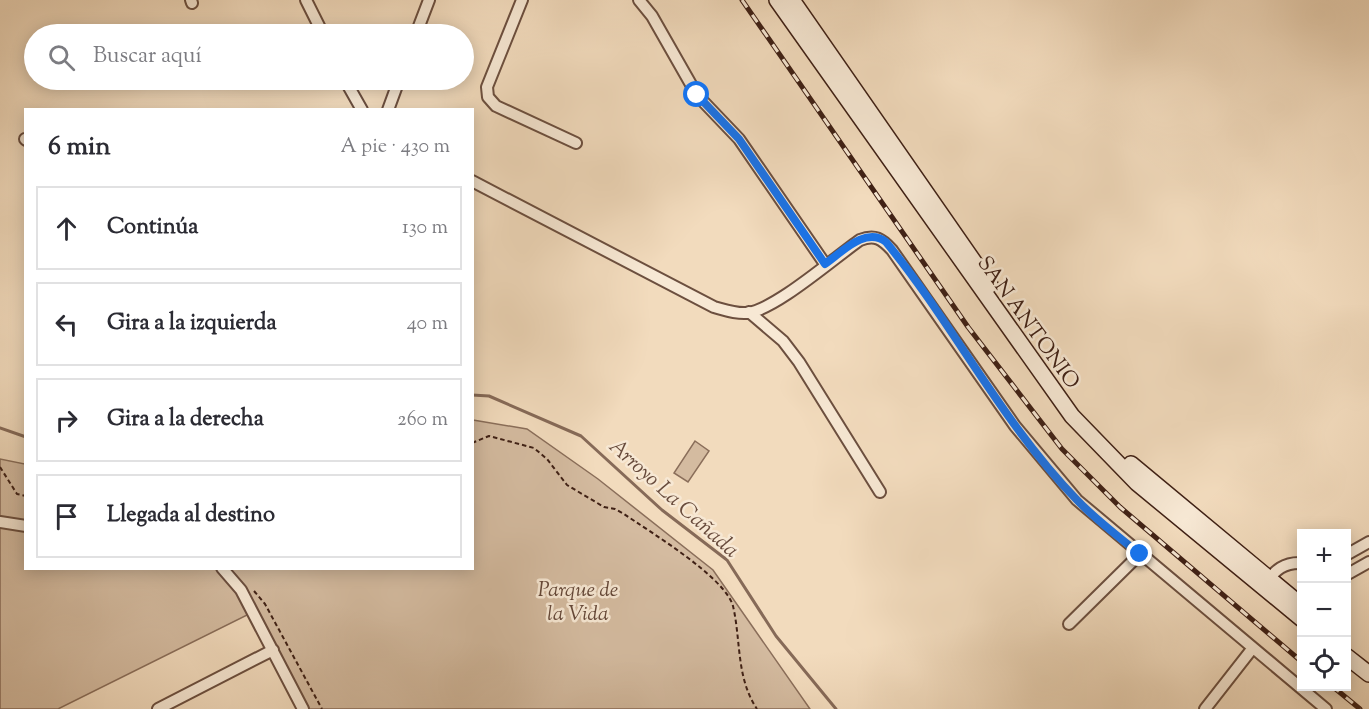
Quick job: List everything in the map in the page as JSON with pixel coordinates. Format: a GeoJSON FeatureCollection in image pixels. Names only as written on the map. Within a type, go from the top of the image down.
{"type":"FeatureCollection","features":[{"type":"Feature","properties":{"kind":"main road","name":"SAN ANTONIO"},"geometry":{"type":"LineString","coordinates":[[777,0],[1072,416],[1137,483],[1265,583],[1297,603]]}},
{"type":"Feature","properties":{"kind":"main road","name":"SAN ANTONIO"},"geometry":{"type":"LineString","coordinates":[[792,0],[1046,366],[1088,420],[1144,476],[1297,614]]}},
{"type":"Feature","properties":{"kind":"main road"},"geometry":{"type":"LineString","coordinates":[[1351,646],[1369,662]]}},
{"type":"Feature","properties":{"kind":"main road"},"geometry":{"type":"LineString","coordinates":[[1351,659],[1369,674]]}},
{"type":"Feature","properties":{"kind":"street"},"geometry":{"type":"LineString","coordinates":[[306,0],[318,24]]}},
{"type":"Feature","properties":{"kind":"street"},"geometry":{"type":"LineString","coordinates":[[420,24],[429,0]]}},
{"type":"Feature","properties":{"kind":"street"},"geometry":{"type":"LineString","coordinates":[[522,0],[487,87],[488,98],[496,106],[576,143]]}},
{"type":"Feature","properties":{"kind":"street"},"geometry":{"type":"LineString","coordinates":[[639,0],[652,16],[697,95],[739,139],[825,264]]}},
{"type":"Feature","properties":{"kind":"street"},"geometry":{"type":"LineString","coordinates":[[351,90],[361,108]]}},
{"type":"Feature","properties":{"kind":"street"},"geometry":{"type":"LineString","coordinates":[[389,108],[395,90]]}},
{"type":"Feature","properties":{"kind":"street"},"geometry":{"type":"LineString","coordinates":[[474,182],[714,307],[749,312],[774,303],[825,264],[868,237],[880,238],[886,242],[1016,426],[1055,474],[1091,513],[1326,709]]}},
{"type":"Feature","properties":{"kind":"street"},"geometry":{"type":"LineString","coordinates":[[749,312],[783,341],[799,362],[880,492]]}},
{"type":"Feature","properties":{"kind":"street"},"geometry":{"type":"LineString","coordinates":[[0,522],[24,526]]}},
{"type":"Feature","properties":{"kind":"street"},"geometry":{"type":"LineString","coordinates":[[1351,553],[1369,542]]}},
{"type":"Feature","properties":{"kind":"street"},"geometry":{"type":"LineString","coordinates":[[1069,624],[1140,554]]}},
{"type":"Feature","properties":{"kind":"street"},"geometry":{"type":"LineString","coordinates":[[1351,573],[1369,562]]}},
{"type":"Feature","properties":{"kind":"street"},"geometry":{"type":"LineString","coordinates":[[1265,583],[1285,565],[1297,564]]}},
{"type":"Feature","properties":{"kind":"street"},"geometry":{"type":"LineString","coordinates":[[224,570],[242,590],[303,709]]}},
{"type":"Feature","properties":{"kind":"street"},"geometry":{"type":"LineString","coordinates":[[1205,709],[1252,649]]}},
{"type":"Feature","properties":{"kind":"street"},"geometry":{"type":"LineString","coordinates":[[158,709],[273,650]]}},
{"type":"Feature","properties":{"kind":"path"},"geometry":{"type":"LineString","coordinates":[[474,442],[489,436],[534,448],[547,459],[567,485],[604,507],[624,514],[711,576],[727,594],[732,605],[741,667],[757,709]]}},
{"type":"Feature","properties":{"kind":"path"},"geometry":{"type":"LineString","coordinates":[[0,467],[17,494],[24,496]]}},
{"type":"Feature","properties":{"kind":"path"},"geometry":{"type":"LineString","coordinates":[[252,588],[265,604],[322,709]]}},
{"type":"Feature","properties":{"kind":"green space","name":"Parque de la Vida"},"geometry":{"type":"Polygon","coordinates":[[[474,420],[527,429],[598,479],[713,570],[810,709],[303,709],[253,612],[58,709],[0,709],[0,459],[24,464],[24,570],[474,570],[474,420]]]}},
{"type":"Feature","properties":{"kind":"green space"},"geometry":{"type":"Polygon","coordinates":[[[695,441],[709,451],[688,482],[674,473],[695,441]]]}},
{"type":"Feature","properties":{"kind":"waterway","name":"Arroyo La Cañada"},"geometry":{"type":"LineString","coordinates":[[474,395],[489,396],[581,436],[662,510],[727,560],[776,636],[836,709]]}},
{"type":"Feature","properties":{"kind":"waterway","name":"Arroyo La Cañada"},"geometry":{"type":"LineString","coordinates":[[0,428],[24,436]]}},
{"type":"Feature","properties":{"kind":"railway"},"geometry":{"type":"LineString","coordinates":[[742,0],[968,327],[1062,449],[1120,507],[1297,658]]}},
{"type":"Feature","properties":{"kind":"railway"},"geometry":{"type":"LineString","coordinates":[[1338,691],[1360,709]]}},
{"type":"Feature","properties":{"kind":"route"},"geometry":{"type":"LineString","coordinates":[[697,95],[739,139],[825,264],[868,237],[874,236],[886,242],[1016,426],[1061,482],[1091,513],[1140,554]]}}]}
